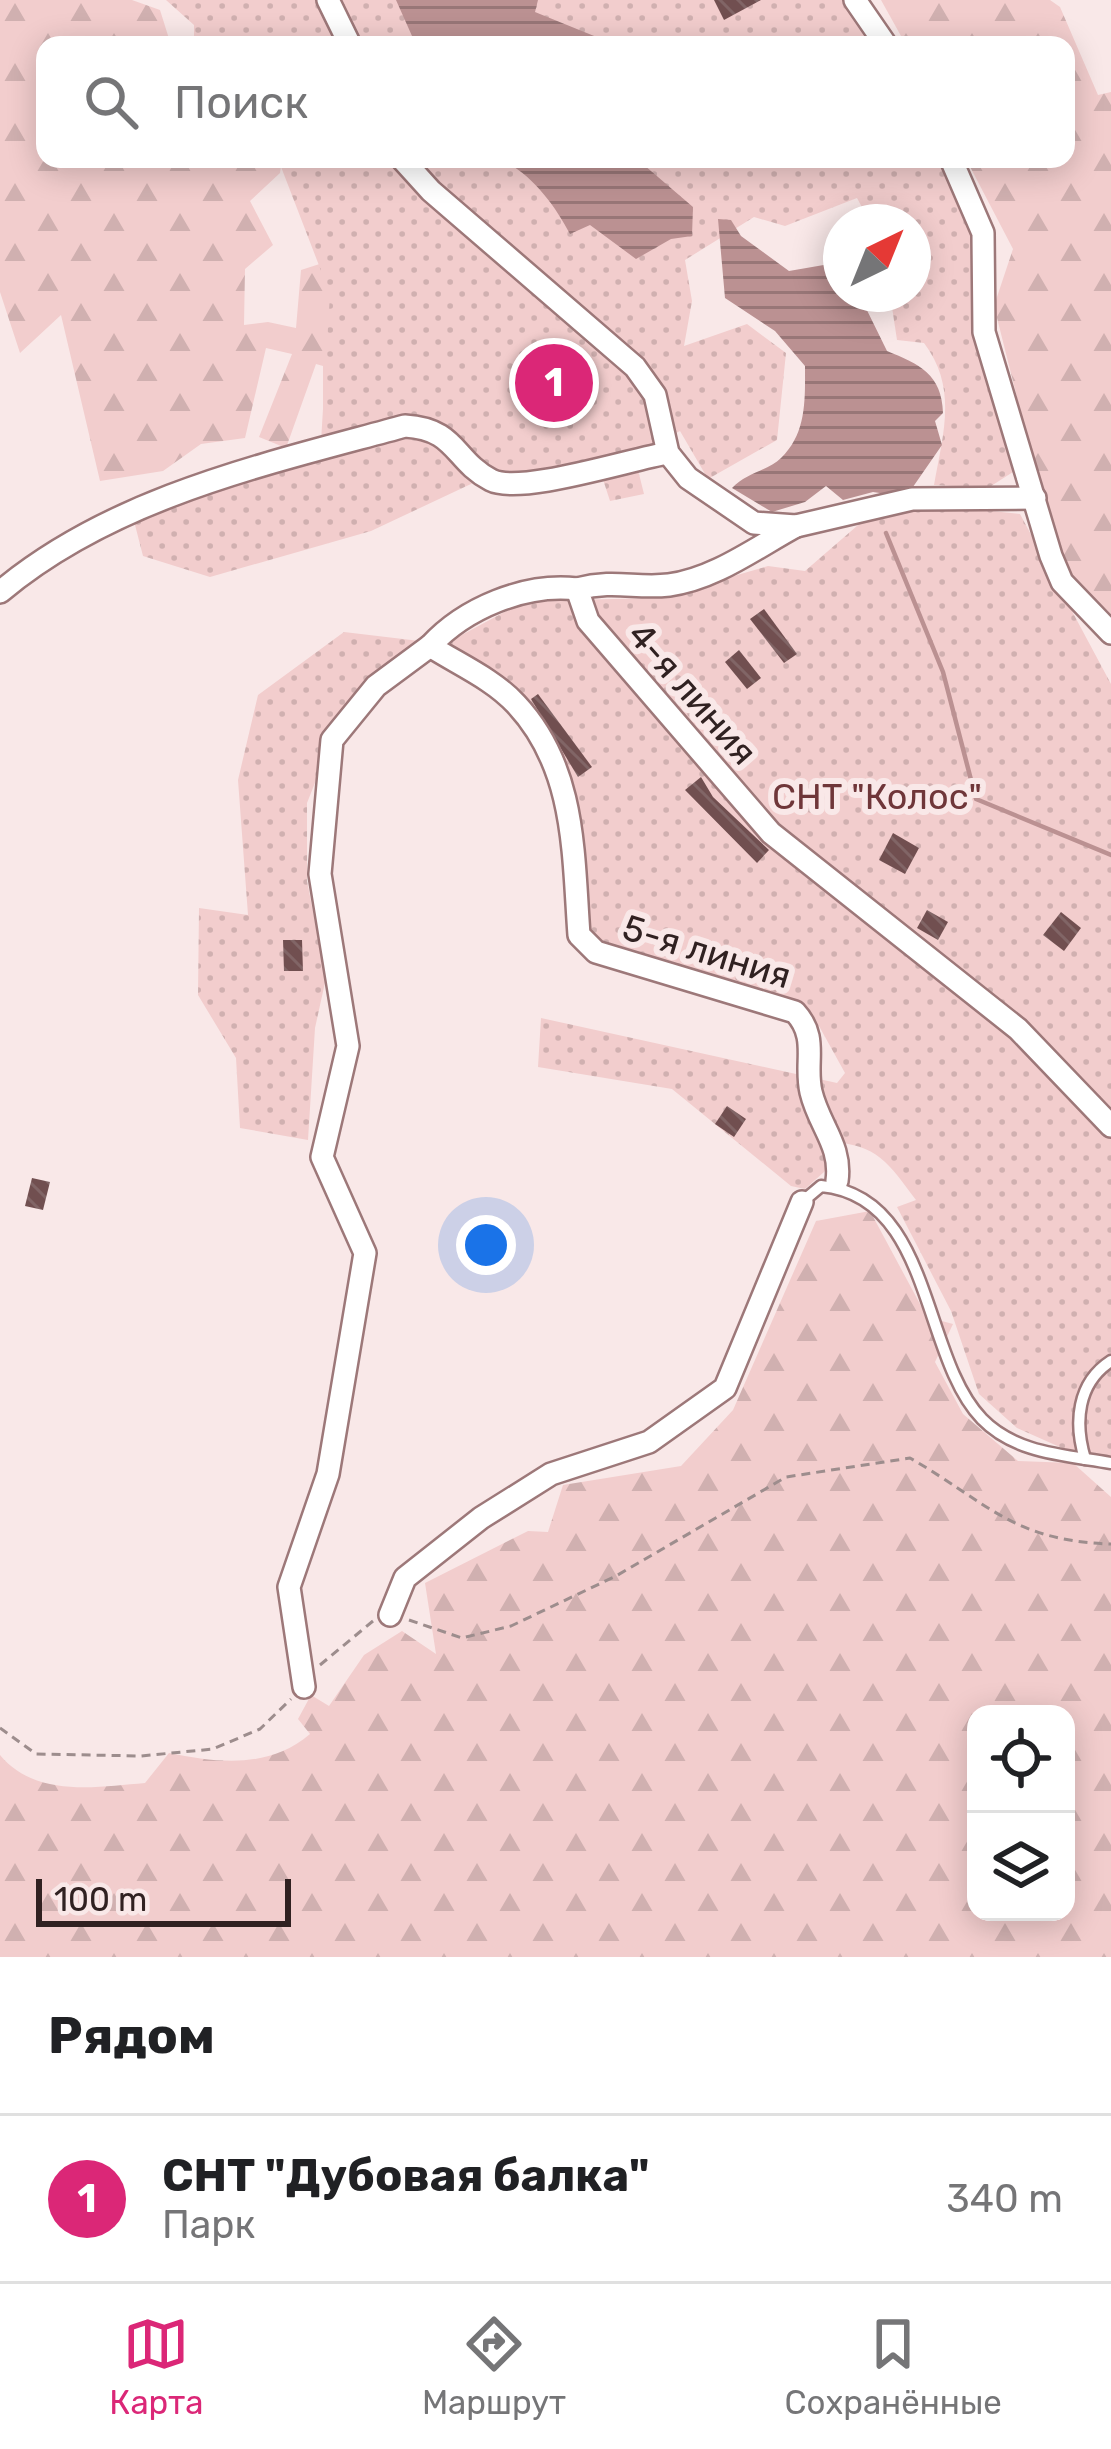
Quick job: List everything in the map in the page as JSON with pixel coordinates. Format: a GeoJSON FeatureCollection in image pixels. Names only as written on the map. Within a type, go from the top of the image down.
{"type":"FeatureCollection","features":[{"type":"Feature","properties":{"kind":"street"},"geometry":{"type":"LineString","coordinates":[[328,0],[346,36]]}},
{"type":"Feature","properties":{"kind":"street"},"geometry":{"type":"LineString","coordinates":[[855,0],[880,36]]}},
{"type":"Feature","properties":{"kind":"street"},"geometry":{"type":"LineString","coordinates":[[410,168],[635,367],[655,394],[668,453],[688,478],[754,523],[796,526],[912,499],[1035,498]]}},
{"type":"Feature","properties":{"kind":"street"},"geometry":{"type":"LineString","coordinates":[[955,168],[983,233],[984,332],[1062,582],[1111,633]]}},
{"type":"Feature","properties":{"kind":"street"},"geometry":{"type":"LineString","coordinates":[[0,592],[63,547],[171,496],[405,426],[444,435],[481,473],[511,484],[668,453]]}},
{"type":"Feature","properties":{"kind":"street","name":"4-я линия"},"geometry":{"type":"LineString","coordinates":[[796,526],[704,576],[666,585],[611,580],[577,589],[588,621],[771,833],[1018,1029],[1111,1126]]}},
{"type":"Feature","properties":{"kind":"street"},"geometry":{"type":"LineString","coordinates":[[304,1688],[289,1586],[328,1474],[365,1253],[322,1157],[348,1046],[320,874],[332,740],[376,686],[445,630],[512,594],[577,589]]}},
{"type":"Feature","properties":{"kind":"street","name":"5-я линия"},"geometry":{"type":"LineString","coordinates":[[430,646],[518,706],[560,776],[570,811],[578,935],[596,952],[795,1012],[806,1023],[811,1032],[811,1092],[840,1158],[837,1180]]}},
{"type":"Feature","properties":{"kind":"street"},"geometry":{"type":"LineString","coordinates":[[390,1615],[405,1578],[481,1518],[551,1474],[649,1442],[725,1388],[802,1202]]}},
{"type":"Feature","properties":{"kind":"lane"},"geometry":{"type":"LineString","coordinates":[[802,1202],[821,1186],[849,1188],[878,1210],[930,1299],[963,1391],[982,1420],[1036,1452],[1111,1463]]}},
{"type":"Feature","properties":{"kind":"lane"},"geometry":{"type":"LineString","coordinates":[[1084,1459],[1076,1427],[1079,1411],[1095,1371],[1111,1360]]}},
{"type":"Feature","properties":{"kind":"path"},"geometry":{"type":"LineString","coordinates":[[0,1728],[35,1754],[141,1756],[212,1749],[260,1729],[304,1688],[326,1657],[383,1613],[462,1638],[511,1626],[616,1576],[786,1477],[910,1458],[999,1518],[1035,1534],[1063,1543],[1111,1544]]}},
{"type":"Feature","properties":{"kind":"green space"},"geometry":{"type":"Polygon","coordinates":[[[0,0],[132,0],[160,10],[168,36],[36,36],[36,168],[281,168],[250,201],[273,245],[245,269],[244,325],[268,322],[296,328],[301,270],[335,259],[323,440],[323,366],[316,364],[286,448],[259,437],[292,354],[266,348],[245,438],[201,444],[163,471],[100,481],[61,315],[20,353],[0,292],[0,0]]]}},
{"type":"Feature","properties":{"kind":"green space"},"geometry":{"type":"Polygon","coordinates":[[[166,0],[842,0],[868,36],[194,36],[194,25],[166,0]]]}},
{"type":"Feature","properties":{"kind":"green space"},"geometry":{"type":"Polygon","coordinates":[[[881,0],[1050,0],[1060,7],[1073,36],[901,36],[881,0]]]}},
{"type":"Feature","properties":{"kind":"green space"},"geometry":{"type":"Polygon","coordinates":[[[1075,42],[1098,95],[1111,92],[1111,625],[1067,583],[1031,453],[994,306],[1013,249],[971,168],[1075,168],[1075,42]]]}},
{"type":"Feature","properties":{"kind":"green space"},"geometry":{"type":"Polygon","coordinates":[[[281,168],[952,168],[975,223],[1019,468],[988,488],[934,485],[945,412],[941,377],[924,343],[897,340],[893,312],[931,312],[931,204],[860,204],[857,198],[823,204],[823,211],[785,226],[754,217],[685,260],[692,301],[684,346],[747,324],[786,353],[777,440],[708,479],[680,431],[634,454],[644,494],[610,501],[598,464],[488,476],[371,531],[210,577],[143,556],[134,521],[200,493],[320,458],[330,294],[281,168]]]}},
{"type":"Feature","properties":{"kind":"green space","name":"СНТ \"Колос\""},"geometry":{"type":"Polygon","coordinates":[[[907,502],[1020,514],[1111,684],[1111,1460],[1062,1448],[1017,1428],[979,1394],[951,1311],[897,1207],[916,1200],[871,1151],[829,1142],[833,1164],[805,1189],[791,1186],[672,1089],[538,1067],[541,1018],[837,1083],[845,1073],[819,1026],[756,998],[599,949],[583,930],[569,776],[459,656],[394,663],[332,740],[307,803],[307,881],[326,978],[315,1028],[308,1140],[240,1128],[236,1058],[198,995],[199,908],[248,915],[238,780],[258,695],[344,632],[445,644],[525,601],[658,598],[768,566],[805,571],[865,519],[907,502]]]}},
{"type":"Feature","properties":{"kind":"green space"},"geometry":{"type":"Polygon","coordinates":[[[870,1211],[927,1317],[953,1324],[935,1362],[963,1414],[1018,1461],[1073,1463],[1111,1497],[1111,1957],[0,1957],[0,1755],[31,1778],[87,1787],[145,1783],[169,1753],[225,1761],[278,1753],[310,1734],[298,1719],[311,1695],[329,1706],[364,1655],[402,1631],[436,1654],[425,1583],[528,1531],[548,1532],[563,1485],[681,1466],[733,1410],[816,1221],[870,1211]]]}},
{"type":"Feature","properties":{"kind":"shaded area"},"geometry":{"type":"Polygon","coordinates":[[[396,0],[538,0],[535,12],[594,36],[412,36],[396,0]]]}},
{"type":"Feature","properties":{"kind":"shaded area"},"geometry":{"type":"Polygon","coordinates":[[[515,168],[648,168],[693,207],[692,236],[671,239],[636,259],[590,225],[570,234],[540,190],[515,168]]]}},
{"type":"Feature","properties":{"kind":"shaded area"},"geometry":{"type":"Polygon","coordinates":[[[718,219],[731,220],[741,236],[789,271],[823,265],[823,312],[868,312],[887,351],[927,372],[942,400],[943,413],[935,421],[942,445],[906,497],[873,492],[843,500],[826,486],[805,502],[772,512],[732,488],[776,462],[796,438],[803,415],[805,366],[775,331],[725,298],[718,219]]]}},
{"type":"Feature","properties":{"kind":"building"},"geometry":{"type":"Polygon","coordinates":[[[714,0],[761,0],[724,20],[714,0]]]}},
{"type":"Feature","properties":{"kind":"building"},"geometry":{"type":"Polygon","coordinates":[[[764,609],[797,654],[784,663],[750,619],[764,609]]]}},
{"type":"Feature","properties":{"kind":"building"},"geometry":{"type":"Polygon","coordinates":[[[739,650],[761,678],[747,689],[725,662],[739,650]]]}},
{"type":"Feature","properties":{"kind":"building"},"geometry":{"type":"Polygon","coordinates":[[[538,694],[592,767],[578,777],[531,699],[538,694]]]}},
{"type":"Feature","properties":{"kind":"building"},"geometry":{"type":"Polygon","coordinates":[[[701,777],[713,797],[769,850],[757,863],[685,790],[701,777]]]}},
{"type":"Feature","properties":{"kind":"building"},"geometry":{"type":"Polygon","coordinates":[[[893,833],[919,848],[905,874],[879,860],[893,833]]]}},
{"type":"Feature","properties":{"kind":"building"},"geometry":{"type":"Polygon","coordinates":[[[927,910],[948,922],[938,940],[917,928],[927,910]]]}},
{"type":"Feature","properties":{"kind":"building"},"geometry":{"type":"Polygon","coordinates":[[[1061,912],[1081,928],[1064,951],[1043,935],[1061,912]]]}},
{"type":"Feature","properties":{"kind":"building"},"geometry":{"type":"Polygon","coordinates":[[[283,940],[302,940],[303,971],[284,971],[283,940]]]}},
{"type":"Feature","properties":{"kind":"building"},"geometry":{"type":"Polygon","coordinates":[[[727,1106],[746,1119],[734,1137],[715,1124],[727,1106]]]}},
{"type":"Feature","properties":{"kind":"building"},"geometry":{"type":"Polygon","coordinates":[[[32,1178],[50,1182],[43,1210],[25,1206],[32,1178]]]}},
{"type":"Feature","properties":{"kind":"waterway"},"geometry":{"type":"LineString","coordinates":[[886,533],[943,672],[976,799],[1111,855]]}},
{"type":"Feature","properties":{"kind":"place","name":"СНТ \"Дубовая балка\""},"geometry":{"type":"Point","coordinates":[554,383]}}]}
